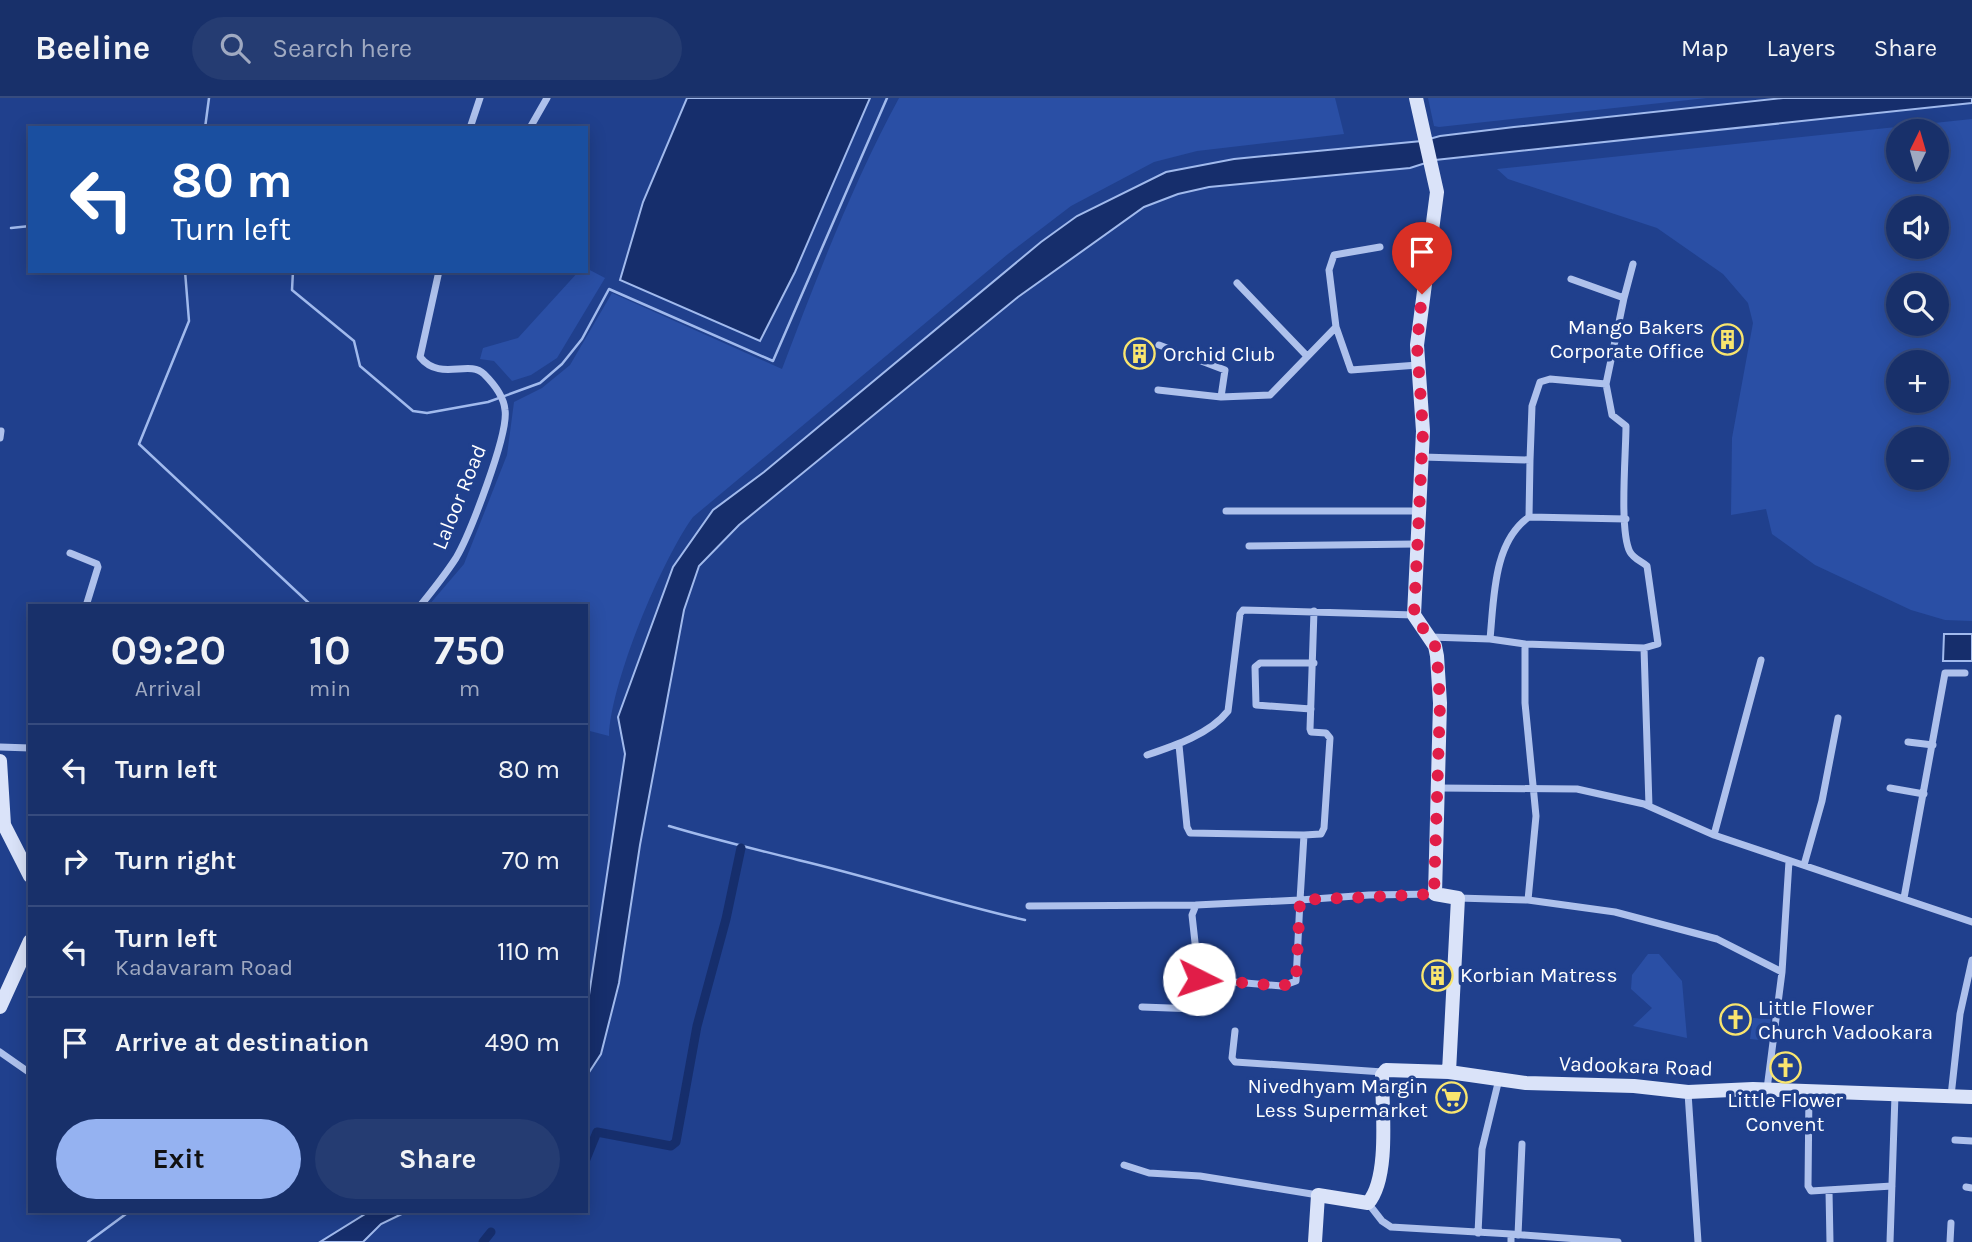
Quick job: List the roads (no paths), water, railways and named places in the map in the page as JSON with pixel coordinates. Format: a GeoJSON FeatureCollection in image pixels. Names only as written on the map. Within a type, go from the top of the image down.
{"type":"FeatureCollection","features":[{"type":"Feature","properties":{"kind":"main road"},"geometry":{"type":"LineString","coordinates":[[1416,98],[1437,192],[1424,268],[1417,345],[1421,457],[1414,615],[1429,637],[1437,656],[1440,703],[1434,894],[1458,898],[1449,1072]]}},
{"type":"Feature","properties":{"kind":"main road"},"geometry":{"type":"LineString","coordinates":[[0,761],[4,825],[28,872]]}},
{"type":"Feature","properties":{"kind":"main road"},"geometry":{"type":"LineString","coordinates":[[0,1007],[28,945]]}},
{"type":"Feature","properties":{"kind":"main road"},"geometry":{"type":"LineString","coordinates":[[1315,1242],[1318,1195],[1368,1203],[1378,1192],[1383,1072]]}},
{"type":"Feature","properties":{"kind":"main road","name":"Vadookara Road"},"geometry":{"type":"LineString","coordinates":[[1383,1072],[1449,1072],[1499,1079],[1634,1086],[1688,1092],[1767,1089],[1972,1097]]}},
{"type":"Feature","properties":{"kind":"street"},"geometry":{"type":"LineString","coordinates":[[471,126],[480,98]]}},
{"type":"Feature","properties":{"kind":"street"},"geometry":{"type":"LineString","coordinates":[[531,126],[547,98]]}},
{"type":"Feature","properties":{"kind":"street"},"geometry":{"type":"LineString","coordinates":[[1380,247],[1341,251],[1330,261],[1336,327],[1351,370],[1418,365]]}},
{"type":"Feature","properties":{"kind":"street"},"geometry":{"type":"LineString","coordinates":[[1429,637],[1490,639],[1525,645],[1644,648],[1658,644],[1647,566],[1635,559],[1629,549],[1626,519],[1626,426],[1612,415],[1606,384],[1623,298],[1633,264]]}},
{"type":"Feature","properties":{"kind":"street","name":"Laloor Road"},"geometry":{"type":"LineString","coordinates":[[421,604],[457,556],[504,432],[503,404],[499,394],[478,369],[444,371],[420,357],[439,273]]}},
{"type":"Feature","properties":{"kind":"street"},"geometry":{"type":"LineString","coordinates":[[1571,279],[1623,298]]}},
{"type":"Feature","properties":{"kind":"street"},"geometry":{"type":"LineString","coordinates":[[1237,284],[1306,355]]}},
{"type":"Feature","properties":{"kind":"street"},"geometry":{"type":"LineString","coordinates":[[1158,390],[1221,397],[1270,396],[1306,355],[1336,327]]}},
{"type":"Feature","properties":{"kind":"street"},"geometry":{"type":"LineString","coordinates":[[1159,345],[1225,370],[1221,397]]}},
{"type":"Feature","properties":{"kind":"street"},"geometry":{"type":"LineString","coordinates":[[1529,517],[1532,406],[1540,382],[1550,379],[1606,384]]}},
{"type":"Feature","properties":{"kind":"street"},"geometry":{"type":"LineString","coordinates":[[0,438],[1,431]]}},
{"type":"Feature","properties":{"kind":"street"},"geometry":{"type":"LineString","coordinates":[[1421,457],[1530,460]]}},
{"type":"Feature","properties":{"kind":"street"},"geometry":{"type":"LineString","coordinates":[[1226,512],[1419,511]]}},
{"type":"Feature","properties":{"kind":"street"},"geometry":{"type":"LineString","coordinates":[[1490,639],[1500,561],[1510,535],[1529,517],[1626,519]]}},
{"type":"Feature","properties":{"kind":"street"},"geometry":{"type":"LineString","coordinates":[[1250,546],[1417,544]]}},
{"type":"Feature","properties":{"kind":"street"},"geometry":{"type":"LineString","coordinates":[[70,553],[97,564],[98,567],[87,604]]}},
{"type":"Feature","properties":{"kind":"street"},"geometry":{"type":"LineString","coordinates":[[1147,755],[1179,745],[1219,720],[1228,711],[1240,614],[1244,610],[1414,615]]}},
{"type":"Feature","properties":{"kind":"street"},"geometry":{"type":"LineString","coordinates":[[1179,745],[1187,827],[1191,833],[1321,834],[1324,828],[1330,738],[1326,733],[1311,732],[1314,611]]}},
{"type":"Feature","properties":{"kind":"street"},"geometry":{"type":"LineString","coordinates":[[1525,645],[1525,703],[1536,816],[1528,900]]}},
{"type":"Feature","properties":{"kind":"street"},"geometry":{"type":"LineString","coordinates":[[1644,648],[1649,806]]}},
{"type":"Feature","properties":{"kind":"street"},"geometry":{"type":"LineString","coordinates":[[1714,835],[1761,660]]}},
{"type":"Feature","properties":{"kind":"street"},"geometry":{"type":"LineString","coordinates":[[1311,709],[1256,705],[1255,667],[1260,663],[1314,663]]}},
{"type":"Feature","properties":{"kind":"street"},"geometry":{"type":"LineString","coordinates":[[1904,898],[1945,673],[1965,673]]}},
{"type":"Feature","properties":{"kind":"street"},"geometry":{"type":"LineString","coordinates":[[1804,865],[1822,801],[1838,718]]}},
{"type":"Feature","properties":{"kind":"street"},"geometry":{"type":"LineString","coordinates":[[1908,743],[1933,745]]}},
{"type":"Feature","properties":{"kind":"street"},"geometry":{"type":"LineString","coordinates":[[0,747],[28,748]]}},
{"type":"Feature","properties":{"kind":"street"},"geometry":{"type":"LineString","coordinates":[[1890,788],[1924,794]]}},
{"type":"Feature","properties":{"kind":"street"},"geometry":{"type":"LineString","coordinates":[[1438,789],[1577,789],[1649,806],[1714,835],[1972,922]]}},
{"type":"Feature","properties":{"kind":"street"},"geometry":{"type":"LineString","coordinates":[[1199,979],[1282,986],[1296,981],[1304,835]]}},
{"type":"Feature","properties":{"kind":"street"},"geometry":{"type":"LineString","coordinates":[[1767,1089],[1782,972],[1789,861]]}},
{"type":"Feature","properties":{"kind":"street"},"geometry":{"type":"LineString","coordinates":[[1029,906],[1196,905],[1434,894]]}},
{"type":"Feature","properties":{"kind":"street"},"geometry":{"type":"LineString","coordinates":[[1458,898],[1528,900],[1615,912],[1717,939],[1782,972]]}},
{"type":"Feature","properties":{"kind":"street"},"geometry":{"type":"LineString","coordinates":[[1142,1007],[1197,1009],[1199,979],[1192,915],[1196,905]]}},
{"type":"Feature","properties":{"kind":"street"},"geometry":{"type":"LineString","coordinates":[[1951,1096],[1960,1014],[1972,960]]}},
{"type":"Feature","properties":{"kind":"street","name":"Vadookara Road"},"geometry":{"type":"LineString","coordinates":[[1235,1031],[1232,1058],[1235,1062],[1383,1072]]}},
{"type":"Feature","properties":{"kind":"street"},"geometry":{"type":"LineString","coordinates":[[0,1052],[28,1072]]}},
{"type":"Feature","properties":{"kind":"street"},"geometry":{"type":"LineString","coordinates":[[1478,1233],[1482,1149],[1499,1079]]}},
{"type":"Feature","properties":{"kind":"street"},"geometry":{"type":"LineString","coordinates":[[1809,1090],[1808,1186],[1811,1191],[1892,1186]]}},
{"type":"Feature","properties":{"kind":"street"},"geometry":{"type":"LineString","coordinates":[[1688,1092],[1698,1242]]}},
{"type":"Feature","properties":{"kind":"street"},"geometry":{"type":"LineString","coordinates":[[1890,1242],[1895,1094]]}},
{"type":"Feature","properties":{"kind":"street"},"geometry":{"type":"LineString","coordinates":[[1955,1140],[1972,1141]]}},
{"type":"Feature","properties":{"kind":"street"},"geometry":{"type":"LineString","coordinates":[[1514,1237],[1522,1144]]}},
{"type":"Feature","properties":{"kind":"street"},"geometry":{"type":"LineString","coordinates":[[1124,1165],[1149,1172],[1200,1176],[1318,1195]]}},
{"type":"Feature","properties":{"kind":"street"},"geometry":{"type":"LineString","coordinates":[[1829,1191],[1830,1242]]}},
{"type":"Feature","properties":{"kind":"street"},"geometry":{"type":"LineString","coordinates":[[1368,1203],[1382,1222],[1391,1227],[1618,1242]]}},
{"type":"Feature","properties":{"kind":"street"},"geometry":{"type":"LineString","coordinates":[[1950,1242],[1951,1223]]}},
{"type":"Feature","properties":{"kind":"waterway"},"geometry":{"type":"LineString","coordinates":[[205,126],[209,98]]}},
{"type":"Feature","properties":{"kind":"waterway"},"geometry":{"type":"LineString","coordinates":[[293,273],[292,290],[354,341],[360,366],[413,411],[427,413],[488,402],[540,383],[562,364],[582,339],[609,289],[773,361],[887,98]]}},
{"type":"Feature","properties":{"kind":"waterway"},"geometry":{"type":"LineString","coordinates":[[11,228],[28,226]]}},
{"type":"Feature","properties":{"kind":"waterway"},"geometry":{"type":"LineString","coordinates":[[185,273],[189,321],[139,444],[310,604]]}},
{"type":"Feature","properties":{"kind":"waterway"},"geometry":{"type":"LineString","coordinates":[[669,826],[1025,920]]}},
{"type":"Feature","properties":{"kind":"waterway"},"geometry":{"type":"LineString","coordinates":[[588,1154],[597,1132],[671,1146],[676,1142],[697,1026],[726,919],[741,848]]}},
{"type":"Feature","properties":{"kind":"waterway"},"geometry":{"type":"LineString","coordinates":[[88,1242],[127,1213]]}},
{"type":"Feature","properties":{"kind":"waterway"},"geometry":{"type":"LineString","coordinates":[[483,1242],[491,1232]]}},
{"type":"Feature","properties":{"kind":"place","name":"Mango Bakers Corporate Office"},"geometry":{"type":"Point","coordinates":[1727,339]}},
{"type":"Feature","properties":{"kind":"place","name":"Orchid Club"},"geometry":{"type":"Point","coordinates":[1140,354]}},
{"type":"Feature","properties":{"kind":"place","name":"Korbian Matress"},"geometry":{"type":"Point","coordinates":[1437,975]}},
{"type":"Feature","properties":{"kind":"place","name":"Little Flower Church Vadookara"},"geometry":{"type":"Point","coordinates":[1735,1020]}},
{"type":"Feature","properties":{"kind":"place","name":"Little Flower Convent"},"geometry":{"type":"Point","coordinates":[1785,1068]}},
{"type":"Feature","properties":{"kind":"place","name":"Nivedhyam Margin Less Supermarket"},"geometry":{"type":"Point","coordinates":[1451,1098]}}]}
